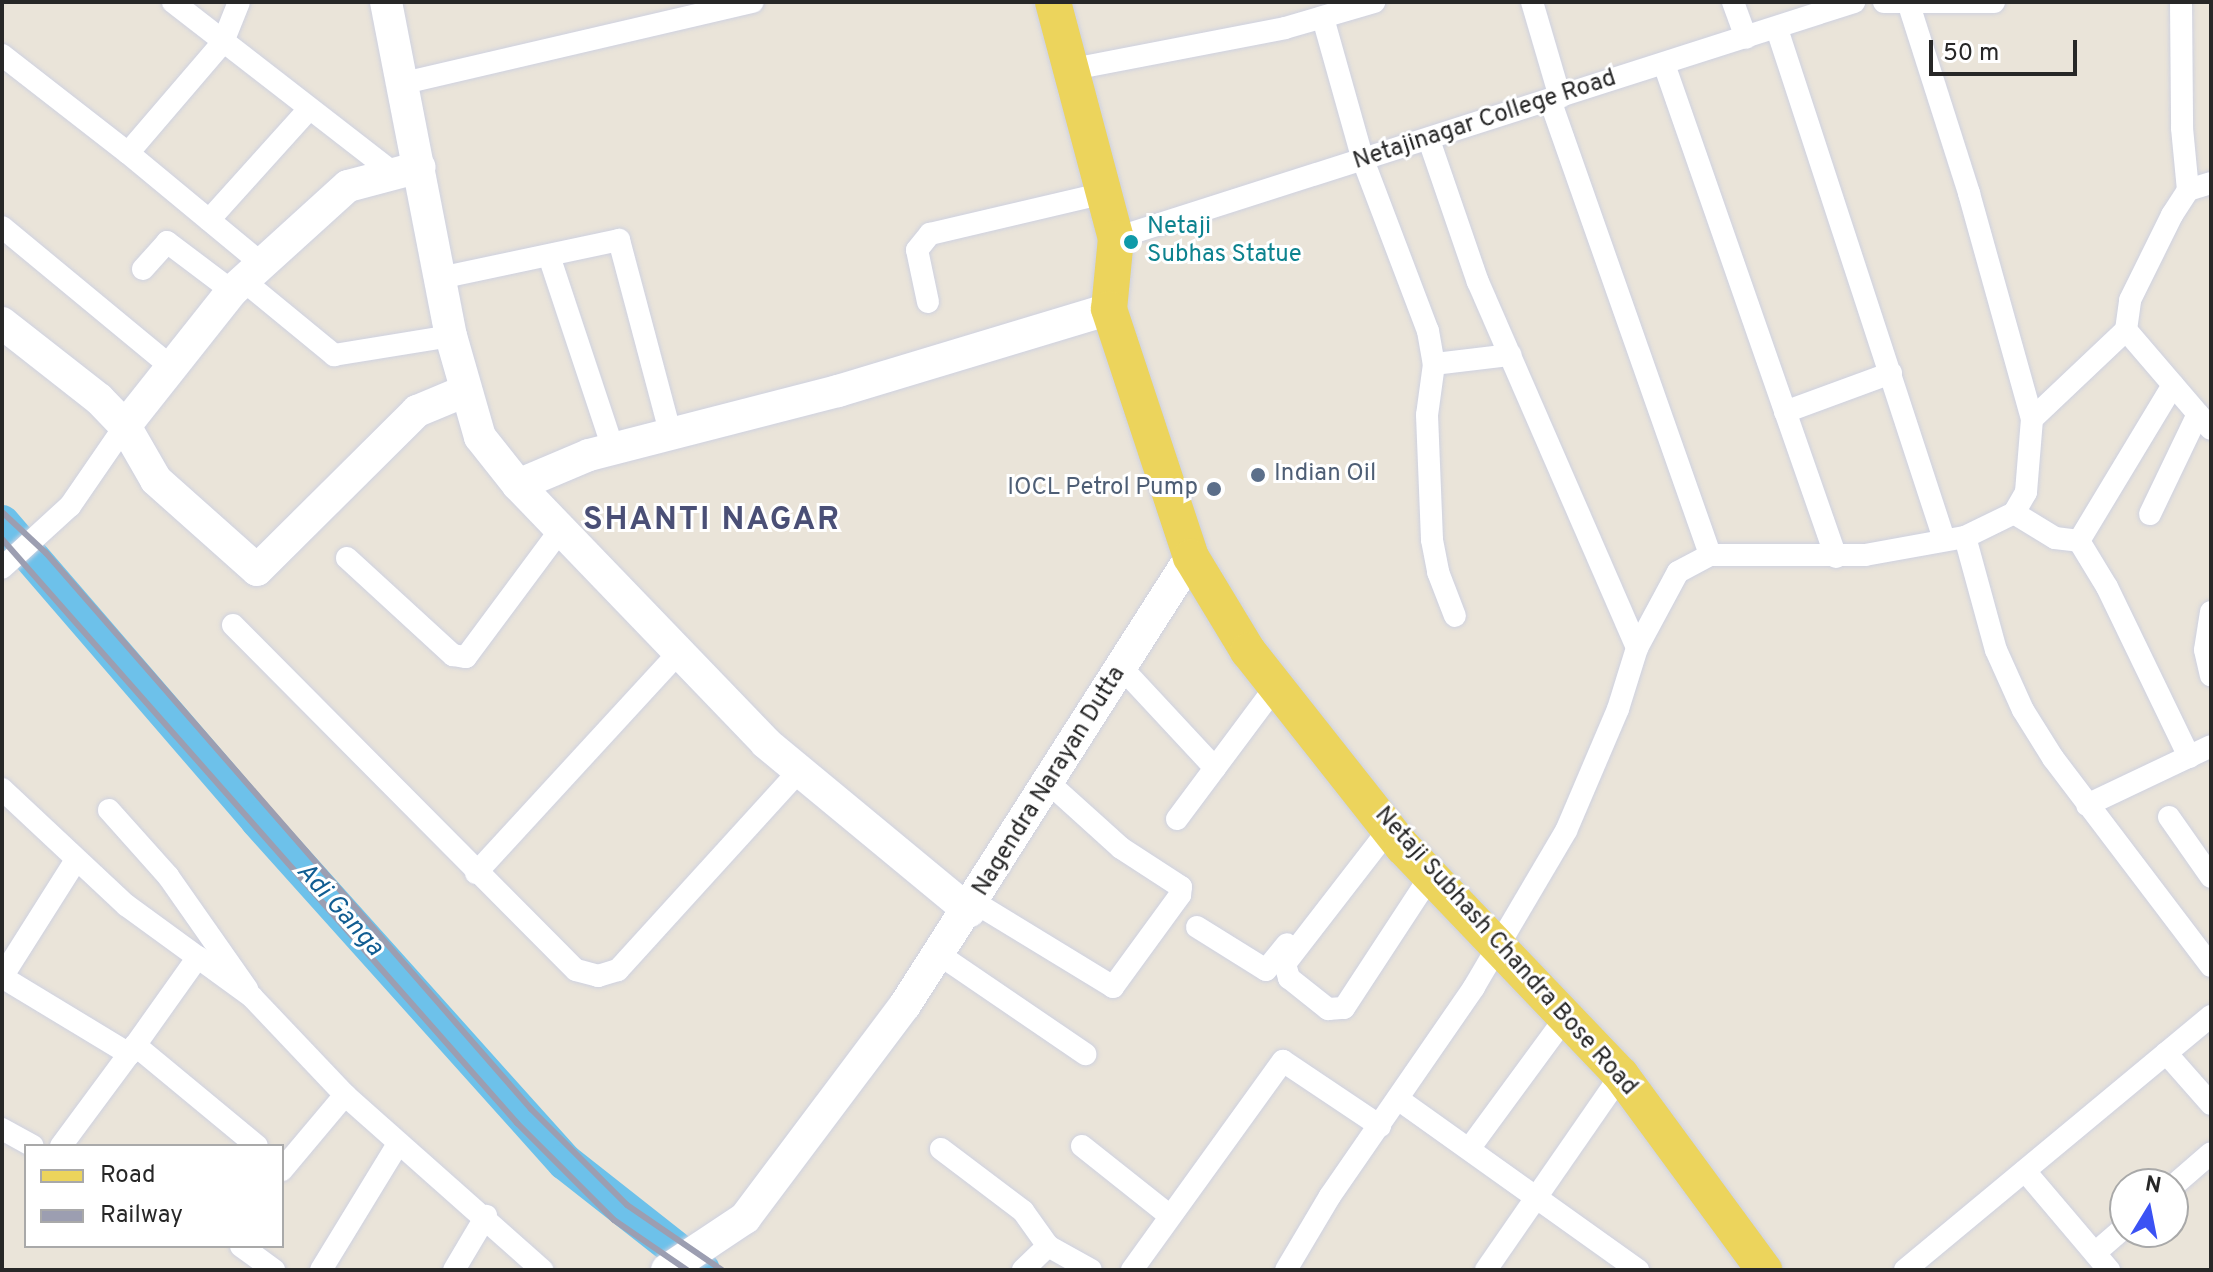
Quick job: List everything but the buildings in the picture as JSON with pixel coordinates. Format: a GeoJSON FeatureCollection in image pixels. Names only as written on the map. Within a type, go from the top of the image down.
{"type":"FeatureCollection","features":[{"type":"Feature","properties":{"kind":"main road","name":"Netaji Subhash Chandra Bose Road"},"geometry":{"type":"LineString","coordinates":[[1053,2],[1116,238],[1109,309],[1191,557],[1248,651],[1385,822],[1431,875],[1621,1075],[1764,1270]]}},
{"type":"Feature","properties":{"kind":"street"},"geometry":{"type":"LineString","coordinates":[[173,2],[309,109],[407,170]]}},
{"type":"Feature","properties":{"kind":"street"},"geometry":{"type":"LineString","coordinates":[[128,153],[223,42],[239,2]]}},
{"type":"Feature","properties":{"kind":"street"},"geometry":{"type":"LineString","coordinates":[[386,2],[404,83],[407,170],[440,278],[451,336],[480,437],[518,485],[799,771],[972,906],[1113,987],[1180,895],[1181,887],[1121,848],[1048,782]]}},
{"type":"Feature","properties":{"kind":"street"},"geometry":{"type":"LineString","coordinates":[[404,83],[685,11],[753,2]]}},
{"type":"Feature","properties":{"kind":"street"},"geometry":{"type":"LineString","coordinates":[[1073,69],[1323,18],[1374,2]]}},
{"type":"Feature","properties":{"kind":"street"},"geometry":{"type":"LineString","coordinates":[[1532,2],[1555,99],[1710,555]]}},
{"type":"Feature","properties":{"kind":"street"},"geometry":{"type":"LineString","coordinates":[[1733,2],[1746,38]]}},
{"type":"Feature","properties":{"kind":"street","name":"Netajinagar College Road"},"geometry":{"type":"LineString","coordinates":[[1116,238],[1854,2]]}},
{"type":"Feature","properties":{"kind":"street"},"geometry":{"type":"LineString","coordinates":[[1884,2],[1994,2]]}},
{"type":"Feature","properties":{"kind":"street"},"geometry":{"type":"LineString","coordinates":[[1286,1270],[1498,945],[1566,831],[1618,709],[1637,648],[1678,572],[1710,555],[1836,557],[1954,538],[2014,513],[2031,470],[2032,419],[1969,193],[1908,2]]}},
{"type":"Feature","properties":{"kind":"street"},"geometry":{"type":"LineString","coordinates":[[2032,419],[2126,330],[2130,300],[2188,190],[2183,148],[2181,2]]}},
{"type":"Feature","properties":{"kind":"street"},"geometry":{"type":"LineString","coordinates":[[1323,18],[1363,160],[1410,277],[1434,364],[1427,415],[1432,540],[1438,572],[1455,616]]}},
{"type":"Feature","properties":{"kind":"street"},"geometry":{"type":"LineString","coordinates":[[1777,29],[1891,373],[1996,650],[2023,710],[2087,805],[2211,966]]}},
{"type":"Feature","properties":{"kind":"street"},"geometry":{"type":"LineString","coordinates":[[2,55],[209,220],[246,279]]}},
{"type":"Feature","properties":{"kind":"street"},"geometry":{"type":"LineString","coordinates":[[1664,64],[1836,557]]}},
{"type":"Feature","properties":{"kind":"street"},"geometry":{"type":"LineString","coordinates":[[209,220],[309,109]]}},
{"type":"Feature","properties":{"kind":"street"},"geometry":{"type":"LineString","coordinates":[[1429,140],[1452,216],[1637,648]]}},
{"type":"Feature","properties":{"kind":"street"},"geometry":{"type":"LineString","coordinates":[[6,563],[70,506],[125,426],[246,279],[348,186],[407,170]]}},
{"type":"Feature","properties":{"kind":"street"},"geometry":{"type":"LineString","coordinates":[[2188,190],[2211,183]]}},
{"type":"Feature","properties":{"kind":"street"},"geometry":{"type":"LineString","coordinates":[[928,302],[917,250],[930,234],[1105,193]]}},
{"type":"Feature","properties":{"kind":"street"},"geometry":{"type":"LineString","coordinates":[[2,227],[171,367]]}},
{"type":"Feature","properties":{"kind":"street"},"geometry":{"type":"LineString","coordinates":[[440,278],[549,256],[612,239],[623,245],[671,435]]}},
{"type":"Feature","properties":{"kind":"street"},"geometry":{"type":"LineString","coordinates":[[143,269],[167,242],[246,279],[334,355],[451,336]]}},
{"type":"Feature","properties":{"kind":"street"},"geometry":{"type":"LineString","coordinates":[[549,256],[613,448]]}},
{"type":"Feature","properties":{"kind":"street"},"geometry":{"type":"LineString","coordinates":[[518,485],[613,448],[838,391],[1109,309]]}},
{"type":"Feature","properties":{"kind":"street"},"geometry":{"type":"LineString","coordinates":[[2,323],[99,399],[125,426],[156,480],[257,570],[417,411],[465,391]]}},
{"type":"Feature","properties":{"kind":"street"},"geometry":{"type":"LineString","coordinates":[[2126,330],[2205,421],[2150,514]]}},
{"type":"Feature","properties":{"kind":"street"},"geometry":{"type":"LineString","coordinates":[[1434,364],[1510,355]]}},
{"type":"Feature","properties":{"kind":"street"},"geometry":{"type":"LineString","coordinates":[[1785,412],[1891,373]]}},
{"type":"Feature","properties":{"kind":"street"},"geometry":{"type":"LineString","coordinates":[[2079,541],[2173,385]]}},
{"type":"Feature","properties":{"kind":"street"},"geometry":{"type":"LineString","coordinates":[[2014,513],[2055,538],[2079,541]]}},
{"type":"Feature","properties":{"kind":"street"},"geometry":{"type":"LineString","coordinates":[[347,558],[453,655],[466,657],[561,529]]}},
{"type":"Feature","properties":{"kind":"street"},"geometry":{"type":"LineString","coordinates":[[2079,541],[2189,757]]}},
{"type":"Feature","properties":{"kind":"street","name":"Nagendra Narayan Dutta"},"geometry":{"type":"LineString","coordinates":[[667,1270],[745,1218],[905,1005],[972,906],[1191,557]]}},
{"type":"Feature","properties":{"kind":"street"},"geometry":{"type":"LineString","coordinates":[[2211,612],[2205,650],[2211,675]]}},
{"type":"Feature","properties":{"kind":"street"},"geometry":{"type":"LineString","coordinates":[[233,625],[476,873],[576,970],[598,976],[618,970],[799,771]]}},
{"type":"Feature","properties":{"kind":"street"},"geometry":{"type":"LineString","coordinates":[[476,873],[509,831],[679,652]]}},
{"type":"Feature","properties":{"kind":"street"},"geometry":{"type":"LineString","coordinates":[[1121,667],[1215,768]]}},
{"type":"Feature","properties":{"kind":"street"},"geometry":{"type":"LineString","coordinates":[[1177,819],[1276,686]]}},
{"type":"Feature","properties":{"kind":"street"},"geometry":{"type":"LineString","coordinates":[[2087,805],[2211,746]]}},
{"type":"Feature","properties":{"kind":"street"},"geometry":{"type":"LineString","coordinates":[[2,789],[76,860],[252,997],[345,1095],[398,1144],[486,1216],[542,1270]]}},
{"type":"Feature","properties":{"kind":"street"},"geometry":{"type":"LineString","coordinates":[[109,810],[168,876],[232,961],[252,997]]}},
{"type":"Feature","properties":{"kind":"street"},"geometry":{"type":"LineString","coordinates":[[2169,817],[2211,877]]}},
{"type":"Feature","properties":{"kind":"street"},"geometry":{"type":"LineString","coordinates":[[1385,822],[1285,964],[1289,978],[1328,1009],[1344,1008],[1431,875]]}},
{"type":"Feature","properties":{"kind":"street"},"geometry":{"type":"LineString","coordinates":[[1197,927],[1266,970],[1385,822]]}},
{"type":"Feature","properties":{"kind":"street"},"geometry":{"type":"LineString","coordinates":[[76,860],[2,977],[132,1050],[254,1144]]}},
{"type":"Feature","properties":{"kind":"street"},"geometry":{"type":"LineString","coordinates":[[940,955],[1085,1054]]}},
{"type":"Feature","properties":{"kind":"street"},"geometry":{"type":"LineString","coordinates":[[62,1144],[198,957]]}},
{"type":"Feature","properties":{"kind":"street"},"geometry":{"type":"LineString","coordinates":[[1905,1270],[2211,1016]]}},
{"type":"Feature","properties":{"kind":"street"},"geometry":{"type":"LineString","coordinates":[[1469,1149],[1566,1017]]}},
{"type":"Feature","properties":{"kind":"street"},"geometry":{"type":"LineString","coordinates":[[2166,1053],[2211,1104]]}},
{"type":"Feature","properties":{"kind":"street"},"geometry":{"type":"LineString","coordinates":[[1132,1270],[1283,1061],[1380,1126]]}},
{"type":"Feature","properties":{"kind":"street"},"geometry":{"type":"LineString","coordinates":[[1486,1270],[1539,1200],[1621,1075]]}},
{"type":"Feature","properties":{"kind":"street"},"geometry":{"type":"LineString","coordinates":[[284,1167],[345,1095]]}},
{"type":"Feature","properties":{"kind":"street"},"geometry":{"type":"LineString","coordinates":[[1398,1099],[1638,1270]]}},
{"type":"Feature","properties":{"kind":"street"},"geometry":{"type":"LineString","coordinates":[[2,1129],[29,1144]]}},
{"type":"Feature","properties":{"kind":"street"},"geometry":{"type":"LineString","coordinates":[[321,1270],[398,1144]]}},
{"type":"Feature","properties":{"kind":"street"},"geometry":{"type":"LineString","coordinates":[[1082,1146],[1170,1216]]}},
{"type":"Feature","properties":{"kind":"street"},"geometry":{"type":"LineString","coordinates":[[941,1149],[1023,1211],[1048,1246],[1091,1270]]}},
{"type":"Feature","properties":{"kind":"street"},"geometry":{"type":"LineString","coordinates":[[2189,1172],[2211,1153]]}},
{"type":"Feature","properties":{"kind":"street"},"geometry":{"type":"LineString","coordinates":[[2025,1171],[2102,1262]]}},
{"type":"Feature","properties":{"kind":"street"},"geometry":{"type":"LineString","coordinates":[[454,1270],[486,1216]]}},
{"type":"Feature","properties":{"kind":"street"},"geometry":{"type":"LineString","coordinates":[[1023,1270],[1048,1246]]}},
{"type":"Feature","properties":{"kind":"street"},"geometry":{"type":"LineString","coordinates":[[243,1248],[263,1267]]}},
{"type":"Feature","properties":{"kind":"waterway","name":"Adi Ganga"},"geometry":{"type":"LineString","coordinates":[[2,523],[258,820],[565,1162],[702,1270]]}},
{"type":"Feature","properties":{"kind":"railway"},"geometry":{"type":"LineString","coordinates":[[2,512],[46,553],[531,1109],[627,1205],[722,1270]]}},
{"type":"Feature","properties":{"kind":"railway"},"geometry":{"type":"LineString","coordinates":[[2,539],[517,1123],[614,1220],[687,1270]]}},
{"type":"Feature","properties":{"kind":"place","name":"Netaji Subhas Statue"},"geometry":{"type":"Point","coordinates":[1131,242]}},
{"type":"Feature","properties":{"kind":"place","name":"Indian Oil"},"geometry":{"type":"Point","coordinates":[1258,475]}},
{"type":"Feature","properties":{"kind":"place","name":"IOCL Petrol Pump"},"geometry":{"type":"Point","coordinates":[1214,489]}},
{"type":"Feature","properties":{"kind":"district","name":"SHANTI NAGAR"},"geometry":{"type":"Point","coordinates":[712,521]}}]}
